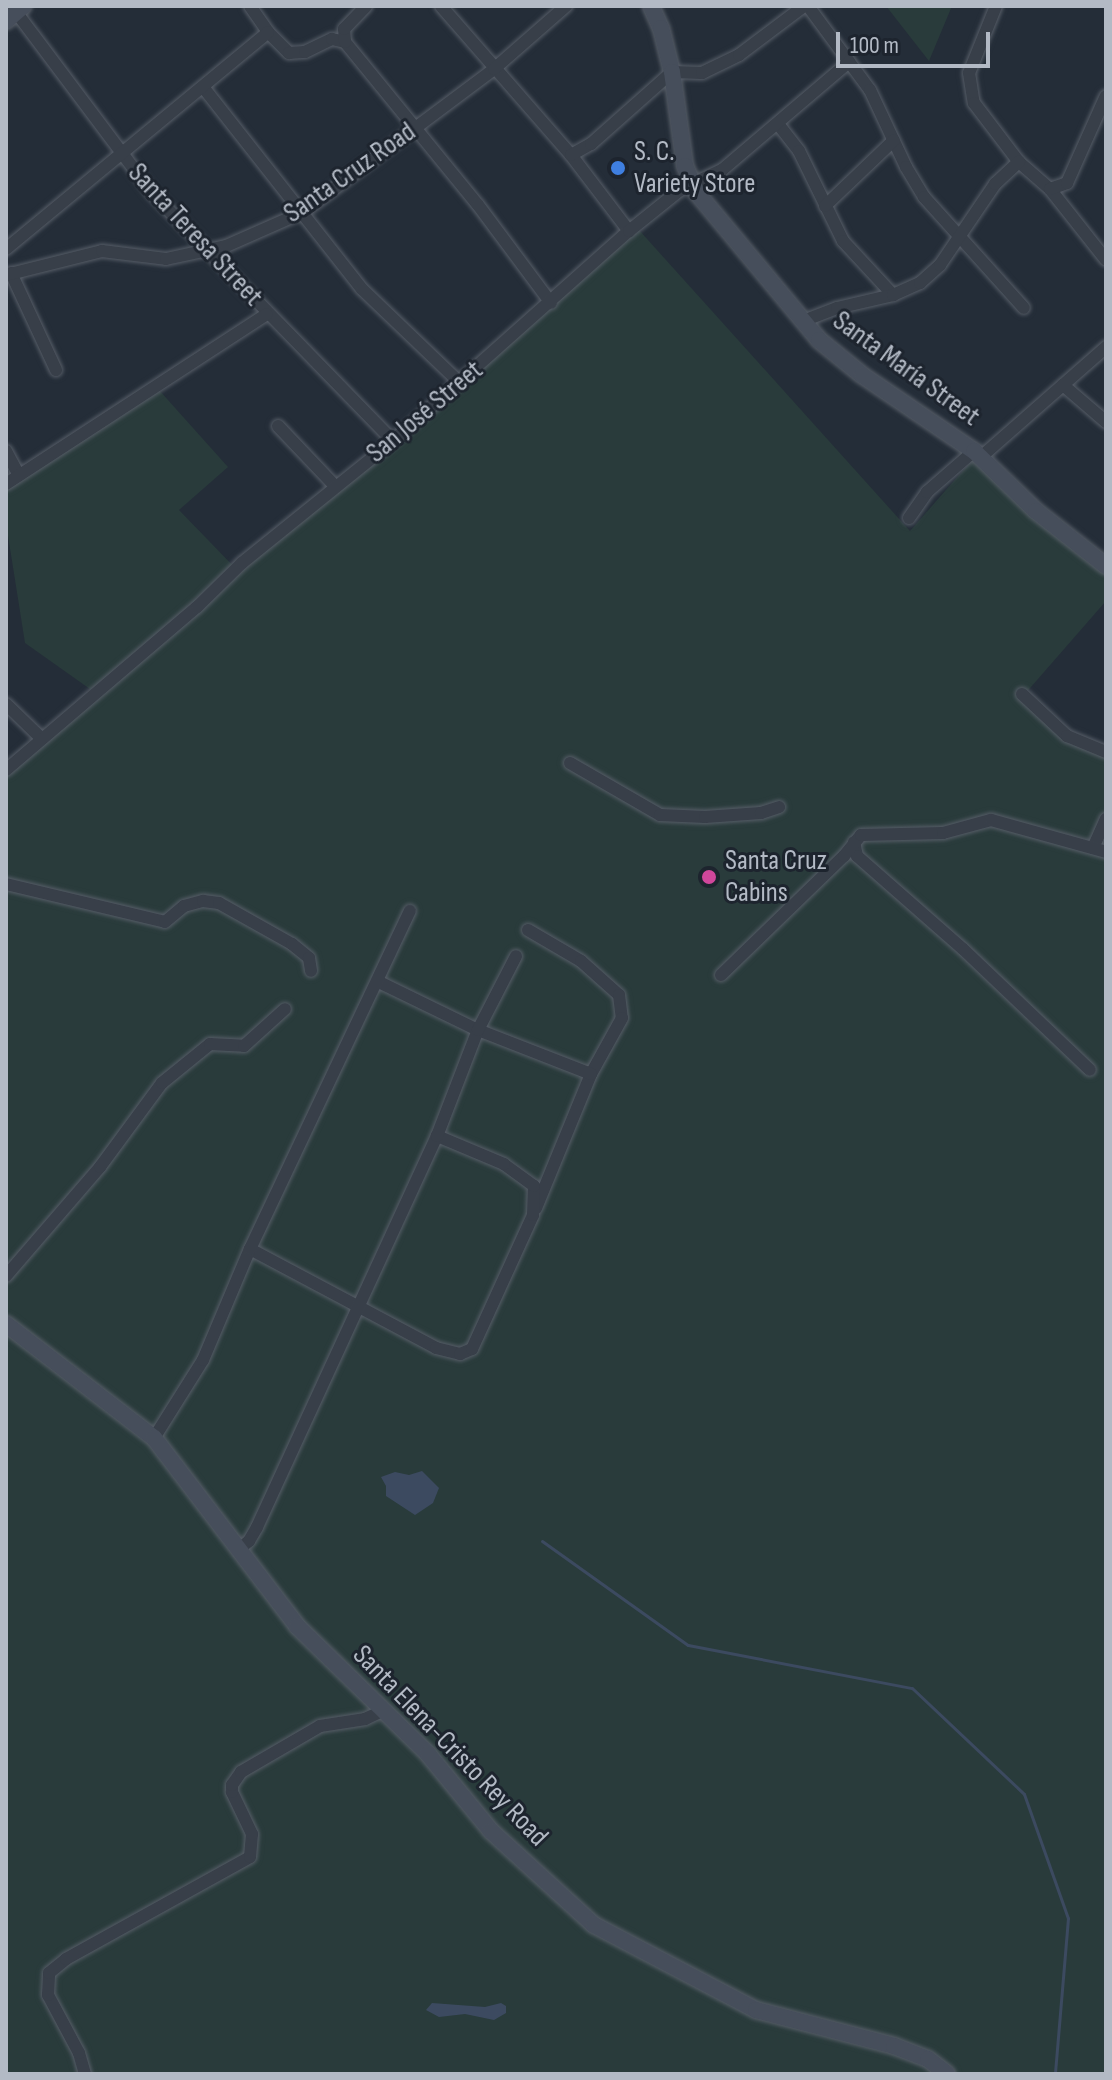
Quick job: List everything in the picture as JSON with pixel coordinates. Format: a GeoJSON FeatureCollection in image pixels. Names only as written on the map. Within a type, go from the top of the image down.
{"type":"FeatureCollection","features":[{"type":"Feature","properties":{"kind":"main road","name":"Santa María Street"},"geometry":{"type":"LineString","coordinates":[[651,6],[661,28],[672,72],[685,166],[691,184],[803,321],[862,375],[977,454],[1036,511],[1106,566]]}},
{"type":"Feature","properties":{"kind":"main road","name":"Santa Elena-Cristo Rey Road"},"geometry":{"type":"LineString","coordinates":[[6,1324],[154,1438],[297,1626],[444,1772],[491,1831],[604,1932],[756,2010],[909,2051],[947,2074]]}},
{"type":"Feature","properties":{"kind":"street"},"geometry":{"type":"LineString","coordinates":[[250,6],[268,32],[289,53],[305,52],[340,37],[366,6]]}},
{"type":"Feature","properties":{"kind":"street"},"geometry":{"type":"LineString","coordinates":[[441,6],[571,155],[629,231]]}},
{"type":"Feature","properties":{"kind":"street","name":"Santa Cruz Road"},"geometry":{"type":"LineString","coordinates":[[8,274],[102,251],[166,259],[226,246],[303,212],[494,69],[566,6]]}},
{"type":"Feature","properties":{"kind":"street"},"geometry":{"type":"LineString","coordinates":[[571,155],[591,144],[672,72],[702,73],[739,55],[806,6],[878,103],[924,197],[1024,308]]}},
{"type":"Feature","properties":{"kind":"street"},"geometry":{"type":"LineString","coordinates":[[996,6],[972,62],[970,92],[988,124],[1019,162],[1050,189],[1106,260]]}},
{"type":"Feature","properties":{"kind":"street","name":"Santa Teresa Street"},"geometry":{"type":"LineString","coordinates":[[15,13],[151,192],[393,441]]}},
{"type":"Feature","properties":{"kind":"street"},"geometry":{"type":"LineString","coordinates":[[6,249],[119,152],[268,32]]}},
{"type":"Feature","properties":{"kind":"street"},"geometry":{"type":"LineString","coordinates":[[340,37],[416,127],[551,303]]}},
{"type":"Feature","properties":{"kind":"street","name":"San José Street"},"geometry":{"type":"LineString","coordinates":[[6,770],[335,486],[393,441],[629,231],[691,184],[722,170],[849,62]]}},
{"type":"Feature","properties":{"kind":"street"},"geometry":{"type":"LineString","coordinates":[[203,87],[362,289],[460,383]]}},
{"type":"Feature","properties":{"kind":"street"},"geometry":{"type":"LineString","coordinates":[[1050,189],[1067,183],[1106,96]]}},
{"type":"Feature","properties":{"kind":"street"},"geometry":{"type":"LineString","coordinates":[[778,124],[799,151],[843,241],[893,295]]}},
{"type":"Feature","properties":{"kind":"street"},"geometry":{"type":"LineString","coordinates":[[825,206],[894,140]]}},
{"type":"Feature","properties":{"kind":"street"},"geometry":{"type":"LineString","coordinates":[[803,321],[837,308],[893,295],[931,274],[995,184],[1019,162]]}},
{"type":"Feature","properties":{"kind":"street"},"geometry":{"type":"LineString","coordinates":[[8,274],[56,370]]}},
{"type":"Feature","properties":{"kind":"street"},"geometry":{"type":"LineString","coordinates":[[6,484],[267,314]]}},
{"type":"Feature","properties":{"kind":"street"},"geometry":{"type":"LineString","coordinates":[[909,518],[927,492],[1063,385],[1106,347]]}},
{"type":"Feature","properties":{"kind":"street"},"geometry":{"type":"LineString","coordinates":[[1063,385],[1106,422]]}},
{"type":"Feature","properties":{"kind":"street"},"geometry":{"type":"LineString","coordinates":[[278,426],[335,486]]}},
{"type":"Feature","properties":{"kind":"street"},"geometry":{"type":"LineString","coordinates":[[6,451],[19,475]]}},
{"type":"Feature","properties":{"kind":"street"},"geometry":{"type":"LineString","coordinates":[[1022,694],[1067,736],[1106,752]]}},
{"type":"Feature","properties":{"kind":"street"},"geometry":{"type":"LineString","coordinates":[[6,704],[41,738]]}},
{"type":"Feature","properties":{"kind":"street"},"geometry":{"type":"LineString","coordinates":[[570,763],[660,815],[705,817],[761,813],[779,807]]}},
{"type":"Feature","properties":{"kind":"street"},"geometry":{"type":"LineString","coordinates":[[721,975],[861,835],[943,833],[991,820],[1100,850],[1106,819]]}},
{"type":"Feature","properties":{"kind":"street"},"geometry":{"type":"LineString","coordinates":[[854,842],[857,856],[863,862],[963,949],[1090,1070]]}},
{"type":"Feature","properties":{"kind":"street"},"geometry":{"type":"LineString","coordinates":[[6,884],[165,922],[184,906],[203,901],[219,903],[238,910],[278,939],[292,944],[309,958],[311,971]]}},
{"type":"Feature","properties":{"kind":"street"},"geometry":{"type":"LineString","coordinates":[[154,1438],[203,1360],[250,1249],[410,911]]}},
{"type":"Feature","properties":{"kind":"street"},"geometry":{"type":"LineString","coordinates":[[250,1249],[436,1348],[460,1354],[472,1349],[533,1215],[591,1074],[622,1018],[619,995],[581,961],[528,930]]}},
{"type":"Feature","properties":{"kind":"street"},"geometry":{"type":"LineString","coordinates":[[238,1550],[249,1541],[257,1527],[437,1136],[478,1030],[516,956]]}},
{"type":"Feature","properties":{"kind":"street"},"geometry":{"type":"LineString","coordinates":[[379,982],[478,1030],[591,1074]]}},
{"type":"Feature","properties":{"kind":"street"},"geometry":{"type":"LineString","coordinates":[[6,1276],[100,1167],[162,1083],[210,1044],[244,1046],[285,1009]]}},
{"type":"Feature","properties":{"kind":"street"},"geometry":{"type":"LineString","coordinates":[[437,1136],[504,1164],[534,1186],[533,1215]]}},
{"type":"Feature","properties":{"kind":"street"},"geometry":{"type":"LineString","coordinates":[[85,2074],[74,2043],[48,1995],[49,1973],[66,1959],[250,1857],[252,1834],[232,1792],[232,1785],[241,1772],[320,1726],[365,1719],[384,1710]]}},
{"type":"Feature","properties":{"kind":"shaded area"},"geometry":{"type":"Polygon","coordinates":[[[886,6],[952,6],[929,61],[886,6]]]}},
{"type":"Feature","properties":{"kind":"shaded area"},"geometry":{"type":"Polygon","coordinates":[[[639,230],[910,531],[974,458],[1077,554],[1106,570],[1106,601],[1024,695],[1058,728],[1106,756],[1106,2074],[6,2074],[6,774],[97,694],[25,643],[6,523],[6,487],[159,390],[228,467],[179,510],[240,573],[639,230]]]}},
{"type":"Feature","properties":{"kind":"water"},"geometry":{"type":"Polygon","coordinates":[[[422,1471],[439,1488],[433,1503],[415,1515],[386,1496],[386,1486],[381,1477],[395,1472],[409,1475],[422,1471]]]}},
{"type":"Feature","properties":{"kind":"water"},"geometry":{"type":"Polygon","coordinates":[[[432,2003],[485,2007],[501,2003],[506,2006],[506,2013],[494,2020],[465,2014],[439,2017],[426,2010],[432,2003]]]}},
{"type":"Feature","properties":{"kind":"waterway"},"geometry":{"type":"LineString","coordinates":[[542,1541],[688,1645],[912,1688],[1024,1794],[1068,1918],[1055,2074]]}},
{"type":"Feature","properties":{"kind":"place","name":"S. C. Variety Store"},"geometry":{"type":"Point","coordinates":[618,168]}},
{"type":"Feature","properties":{"kind":"place","name":"Santa Cruz Cabins"},"geometry":{"type":"Point","coordinates":[709,877]}}]}
